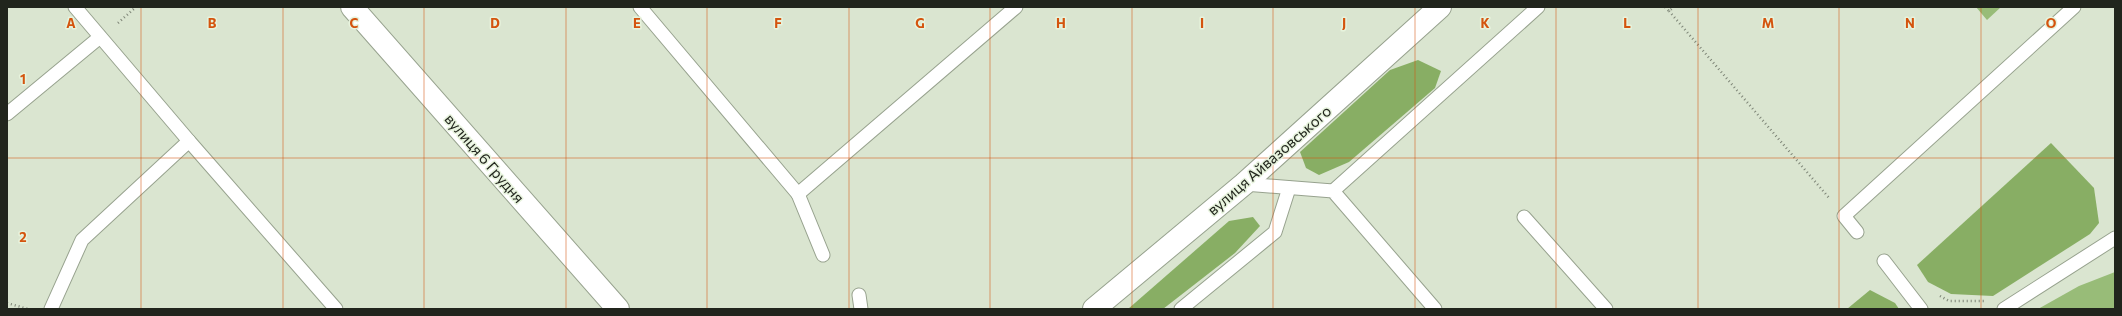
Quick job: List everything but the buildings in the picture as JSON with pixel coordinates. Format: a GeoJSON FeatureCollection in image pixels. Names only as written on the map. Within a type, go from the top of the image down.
{"type":"FeatureCollection","features":[{"type":"Feature","properties":{"kind":"street","name":"вулиця 6 Грудня"},"geometry":{"type":"LineString","coordinates":[[352,7],[618,309]]}},
{"type":"Feature","properties":{"kind":"street","name":"вулиця Айвазовського"},"geometry":{"type":"LineString","coordinates":[[1094,309],[1244,184],[1440,7]]}},
{"type":"Feature","properties":{"kind":"lane"},"geometry":{"type":"LineString","coordinates":[[75,7],[189,141],[336,309]]}},
{"type":"Feature","properties":{"kind":"lane"},"geometry":{"type":"LineString","coordinates":[[640,7],[798,194],[823,255]]}},
{"type":"Feature","properties":{"kind":"lane"},"geometry":{"type":"LineString","coordinates":[[798,194],[1016,7]]}},
{"type":"Feature","properties":{"kind":"lane"},"geometry":{"type":"LineString","coordinates":[[1333,192],[1538,7]]}},
{"type":"Feature","properties":{"kind":"lane"},"geometry":{"type":"LineString","coordinates":[[1858,232],[1844,216],[2074,7]]}},
{"type":"Feature","properties":{"kind":"lane"},"geometry":{"type":"LineString","coordinates":[[7,114],[100,37]]}},
{"type":"Feature","properties":{"kind":"lane"},"geometry":{"type":"LineString","coordinates":[[50,309],[82,240],[189,141]]}},
{"type":"Feature","properties":{"kind":"lane"},"geometry":{"type":"LineString","coordinates":[[1244,184],[1333,192],[1435,309]]}},
{"type":"Feature","properties":{"kind":"lane"},"geometry":{"type":"LineString","coordinates":[[1181,309],[1275,232],[1289,188]]}},
{"type":"Feature","properties":{"kind":"lane"},"geometry":{"type":"LineString","coordinates":[[1524,217],[1606,309]]}},
{"type":"Feature","properties":{"kind":"lane"},"geometry":{"type":"LineString","coordinates":[[2004,309],[2115,238]]}},
{"type":"Feature","properties":{"kind":"lane"},"geometry":{"type":"LineString","coordinates":[[1884,261],[1921,309]]}},
{"type":"Feature","properties":{"kind":"lane"},"geometry":{"type":"LineString","coordinates":[[859,295],[861,309]]}},
{"type":"Feature","properties":{"kind":"path"},"geometry":{"type":"LineString","coordinates":[[1665,7],[1844,216]]}},
{"type":"Feature","properties":{"kind":"path"},"geometry":{"type":"LineString","coordinates":[[1669,11],[1674,7]]}},
{"type":"Feature","properties":{"kind":"path"},"geometry":{"type":"LineString","coordinates":[[1937,294],[1949,301],[1988,300]]}},
{"type":"Feature","properties":{"kind":"path"},"geometry":{"type":"LineString","coordinates":[[7,303],[28,309]]}},
{"type":"Feature","properties":{"kind":"green space"},"geometry":{"type":"Polygon","coordinates":[[[1976,7],[2001,7],[1987,20],[1976,7]]]}},
{"type":"Feature","properties":{"kind":"green space"},"geometry":{"type":"Polygon","coordinates":[[[1418,60],[1441,71],[1435,88],[1349,162],[1319,175],[1306,168],[1300,152],[1390,70],[1418,60]]]}},
{"type":"Feature","properties":{"kind":"green space"},"geometry":{"type":"Polygon","coordinates":[[[2051,143],[2094,188],[2099,223],[2090,234],[1993,296],[1951,294],[1928,282],[1917,265],[2051,143]]]}},
{"type":"Feature","properties":{"kind":"green space"},"geometry":{"type":"Polygon","coordinates":[[[1253,217],[1260,226],[1235,253],[1163,309],[1128,309],[1229,221],[1253,217]]]}},
{"type":"Feature","properties":{"kind":"green space"},"geometry":{"type":"Polygon","coordinates":[[[2115,272],[2115,309],[2038,309],[2079,286],[2115,272]]]}},
{"type":"Feature","properties":{"kind":"green space"},"geometry":{"type":"Polygon","coordinates":[[[1870,290],[1895,303],[1899,309],[1847,309],[1870,290]]]}}]}
